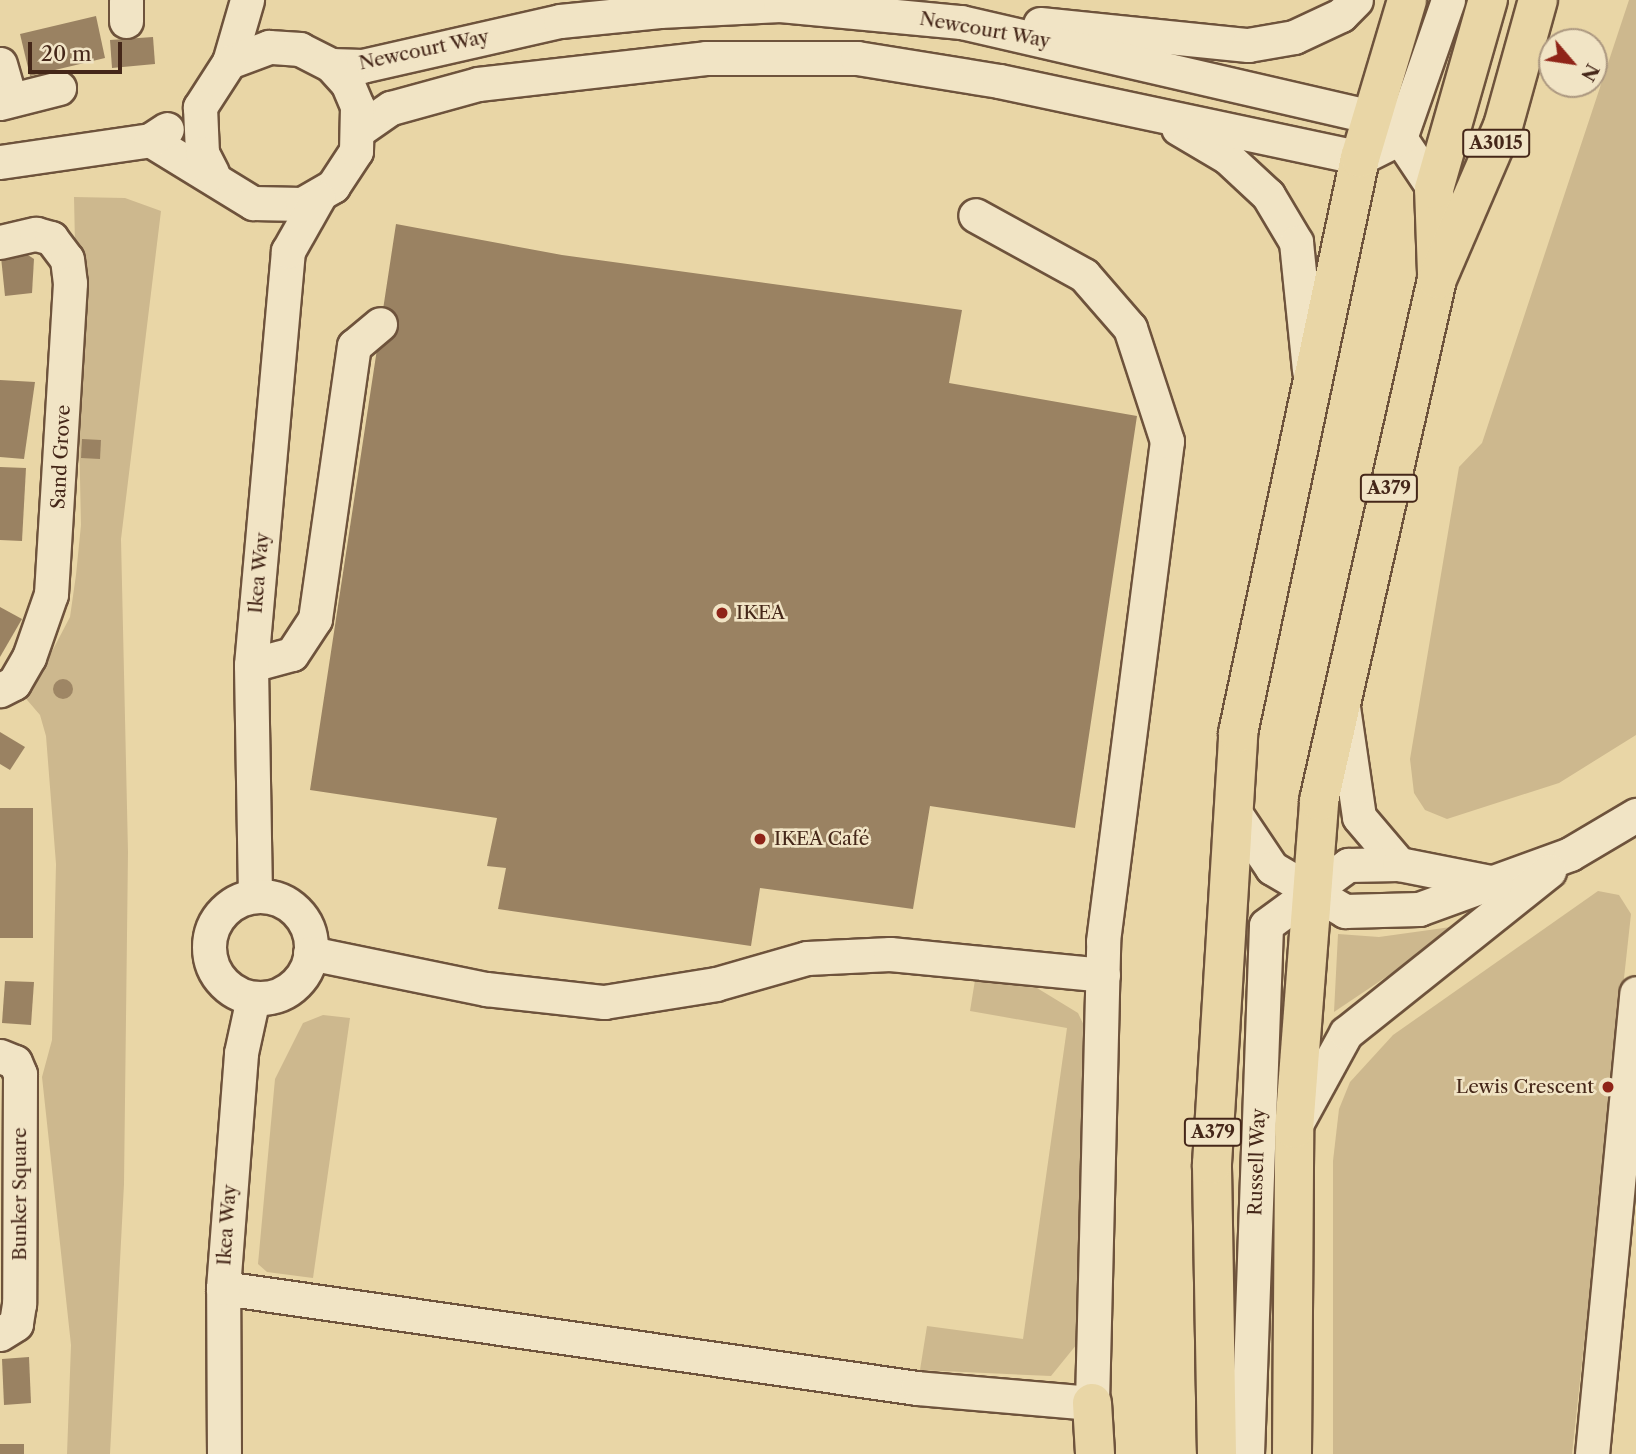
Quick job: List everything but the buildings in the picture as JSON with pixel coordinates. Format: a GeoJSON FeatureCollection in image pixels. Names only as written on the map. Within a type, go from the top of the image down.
{"type":"FeatureCollection","features":[{"type":"Feature","properties":{"kind":"main road","name":"A379"},"geometry":{"type":"LineString","coordinates":[[1217,1454],[1212,1164],[1238,733],[1309,382],[1360,158],[1385,127],[1407,0]]}},
{"type":"Feature","properties":{"kind":"main road","name":"A379"},"geometry":{"type":"LineString","coordinates":[[1292,1454],[1294,1129],[1307,889],[1341,697],[1437,279],[1434,189],[1488,0]]}},
{"type":"Feature","properties":{"kind":"main road","name":"A3015"},"geometry":{"type":"LineString","coordinates":[[1437,279],[1503,126],[1538,0]]}},
{"type":"Feature","properties":{"kind":"main road"},"geometry":{"type":"LineString","coordinates":[[1091,1403],[1095,1454]]}},
{"type":"Feature","properties":{"kind":"street"},"geometry":{"type":"LineString","coordinates":[[249,0],[283,46]]}},
{"type":"Feature","properties":{"kind":"street"},"geometry":{"type":"LineString","coordinates":[[0,162],[150,140],[200,107],[229,62],[249,0]]}},
{"type":"Feature","properties":{"kind":"street"},"geometry":{"type":"LineString","coordinates":[[961,22],[1088,25],[1248,45],[1294,37],[1341,15],[1356,0]]}},
{"type":"Feature","properties":{"kind":"street"},"geometry":{"type":"LineString","coordinates":[[1434,189],[1385,127],[1448,0]]}},
{"type":"Feature","properties":{"kind":"street","name":"Newcourt Way"},"geometry":{"type":"LineString","coordinates":[[331,65],[362,66],[560,21],[660,11],[780,5],[961,22],[1385,127]]}},
{"type":"Feature","properties":{"kind":"street"},"geometry":{"type":"LineString","coordinates":[[229,62],[254,49],[283,46],[331,65],[352,95],[359,130],[346,170],[318,198],[286,207],[253,204]]}},
{"type":"Feature","properties":{"kind":"street"},"geometry":{"type":"LineString","coordinates":[[359,130],[391,108],[478,84],[706,58],[857,58],[1151,112],[1360,158]]}},
{"type":"Feature","properties":{"kind":"street"},"geometry":{"type":"LineString","coordinates":[[0,64],[5,101],[59,88]]}},
{"type":"Feature","properties":{"kind":"street"},"geometry":{"type":"LineString","coordinates":[[200,107],[198,130],[212,173]]}},
{"type":"Feature","properties":{"kind":"street"},"geometry":{"type":"LineString","coordinates":[[1151,112],[1227,157],[1268,195],[1296,242],[1309,382]]}},
{"type":"Feature","properties":{"kind":"street"},"geometry":{"type":"LineString","coordinates":[[150,140],[212,173],[253,204],[263,229],[288,251]]}},
{"type":"Feature","properties":{"kind":"street","name":"Ikea Way"},"geometry":{"type":"LineString","coordinates":[[256,895],[251,664],[288,251],[318,198]]}},
{"type":"Feature","properties":{"kind":"street"},"geometry":{"type":"LineString","coordinates":[[223,1288],[917,1388],[1091,1403],[1103,975],[1137,639],[1167,442],[1122,319],[1084,275],[975,215]]}},
{"type":"Feature","properties":{"kind":"street","name":"Sand Grove"},"geometry":{"type":"LineString","coordinates":[[0,690],[14,683],[29,657],[51,594],[57,539],[70,283],[59,244],[40,234],[14,239]]}},
{"type":"Feature","properties":{"kind":"street"},"geometry":{"type":"LineString","coordinates":[[251,664],[292,654],[315,619],[354,346],[380,324]]}},
{"type":"Feature","properties":{"kind":"street"},"geometry":{"type":"LineString","coordinates":[[1341,697],[1359,817],[1399,864]]}},
{"type":"Feature","properties":{"kind":"street","name":"Russell Way"},"geometry":{"type":"LineString","coordinates":[[1233,810],[1272,868],[1345,911],[1419,909],[1570,854],[1634,823]]}},
{"type":"Feature","properties":{"kind":"street","name":"Russell Way"},"geometry":{"type":"LineString","coordinates":[[1294,1129],[1346,1033],[1570,854]]}},
{"type":"Feature","properties":{"kind":"street","name":"Russell Way"},"geometry":{"type":"LineString","coordinates":[[1247,1454],[1266,925],[1307,889],[1348,865],[1399,864],[1495,883]]}},
{"type":"Feature","properties":{"kind":"street"},"geometry":{"type":"LineString","coordinates":[[256,895],[276,898],[302,917],[310,953],[290,987],[253,998],[223,983],[208,949],[220,914],[256,895]]}},
{"type":"Feature","properties":{"kind":"street"},"geometry":{"type":"LineString","coordinates":[[310,953],[486,989],[604,1002],[716,984],[807,958],[890,954],[1103,975]]}},
{"type":"Feature","properties":{"kind":"street"},"geometry":{"type":"LineString","coordinates":[[1592,1454],[1636,993]]}},
{"type":"Feature","properties":{"kind":"street","name":"Ikea Way"},"geometry":{"type":"LineString","coordinates":[[224,1454],[223,1288],[240,1053],[253,998]]}},
{"type":"Feature","properties":{"kind":"street","name":"Bunker Square"},"geometry":{"type":"LineString","coordinates":[[0,1056],[15,1062],[20,1074],[20,1251],[16,1324],[0,1334]]}},
{"type":"Feature","properties":{"kind":"shaded area"},"geometry":{"type":"Polygon","coordinates":[[[1629,0],[1636,0],[1636,735],[1559,783],[1447,819],[1425,810],[1414,793],[1410,759],[1459,467],[1482,443],[1596,98],[1608,98],[1608,63],[1629,0]]]}},
{"type":"Feature","properties":{"kind":"shaded area"},"geometry":{"type":"Polygon","coordinates":[[[74,197],[125,198],[161,211],[121,539],[128,852],[124,1184],[110,1454],[67,1454],[71,1345],[42,1077],[52,1040],[56,864],[46,736],[40,715],[22,694],[38,678],[70,617],[76,575],[81,525],[74,197]]]}},
{"type":"Feature","properties":{"kind":"shaded area"},"geometry":{"type":"Polygon","coordinates":[[[1598,891],[1619,895],[1631,914],[1572,1454],[1333,1454],[1333,1161],[1339,1109],[1350,1082],[1393,1035],[1598,891]]]}},
{"type":"Feature","properties":{"kind":"shaded area"},"geometry":{"type":"Polygon","coordinates":[[[1451,927],[1447,936],[1334,1012],[1338,934],[1379,937],[1451,927]]]}},
{"type":"Feature","properties":{"kind":"shaded area"},"geometry":{"type":"Polygon","coordinates":[[[975,980],[1037,988],[1078,1013],[1089,1036],[1077,1344],[1051,1376],[920,1370],[927,1326],[1023,1339],[1067,1028],[970,1011],[975,980]]]}},
{"type":"Feature","properties":{"kind":"shaded area"},"geometry":{"type":"Polygon","coordinates":[[[323,1015],[350,1018],[313,1278],[267,1272],[258,1264],[275,1079],[303,1023],[323,1015]]]}},
{"type":"Feature","properties":{"kind":"place","name":"IKEA"},"geometry":{"type":"Point","coordinates":[722,613]}},
{"type":"Feature","properties":{"kind":"place","name":"IKEA Café"},"geometry":{"type":"Point","coordinates":[760,839]}},
{"type":"Feature","properties":{"kind":"place","name":"Lewis Crescent"},"geometry":{"type":"Point","coordinates":[1608,1087]}}]}
